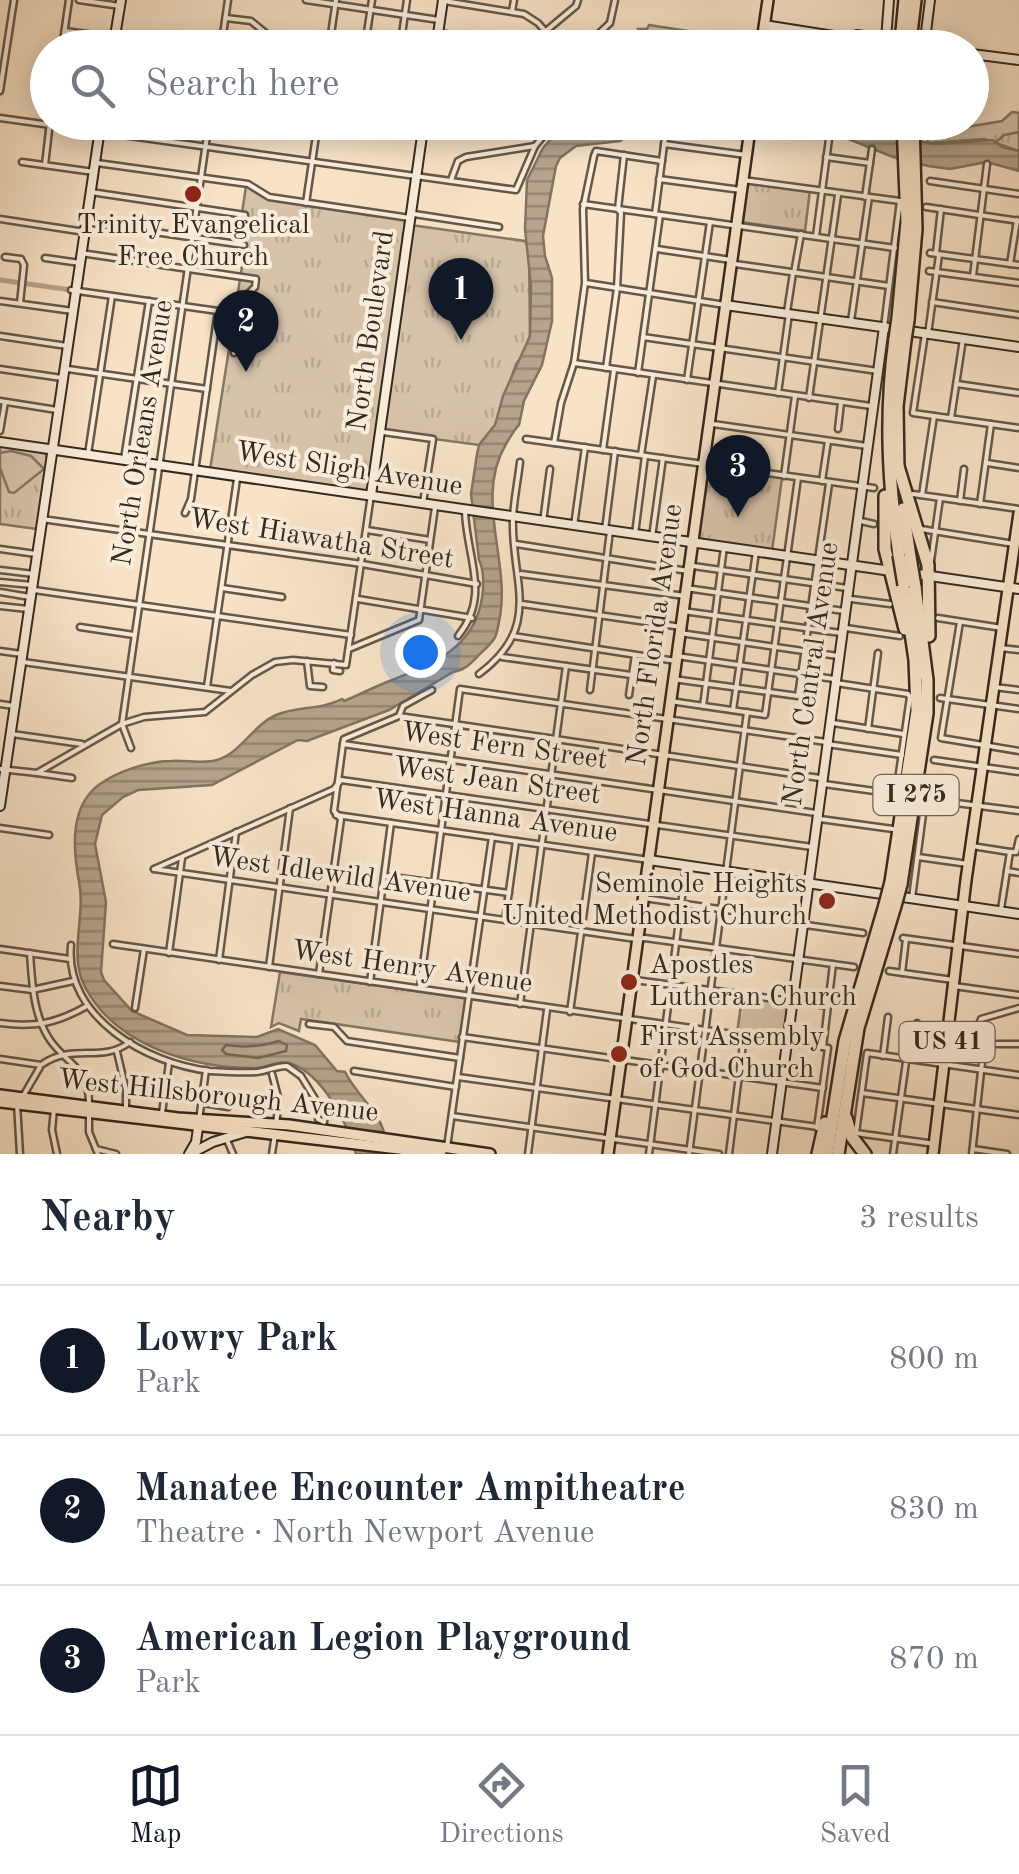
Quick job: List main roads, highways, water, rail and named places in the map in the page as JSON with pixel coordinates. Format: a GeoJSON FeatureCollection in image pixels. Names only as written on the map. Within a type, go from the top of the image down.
{"type":"FeatureCollection","features":[{"type":"Feature","properties":{"kind":"highway"},"geometry":{"type":"LineString","coordinates":[[906,0],[907,30]]}},
{"type":"Feature","properties":{"kind":"highway"},"geometry":{"type":"LineString","coordinates":[[908,30],[915,0]]}},
{"type":"Feature","properties":{"kind":"highway","name":"I 275"},"geometry":{"type":"LineString","coordinates":[[838,1154],[862,1014],[896,883],[924,746],[927,680],[910,586],[899,556],[888,401],[903,319],[909,140]]}},
{"type":"Feature","properties":{"kind":"highway"},"geometry":{"type":"LineString","coordinates":[[892,465],[884,517],[899,556],[891,571],[892,584],[916,660]]}},
{"type":"Feature","properties":{"kind":"highway"},"geometry":{"type":"LineString","coordinates":[[892,465],[928,565],[927,680]]}},
{"type":"Feature","properties":{"kind":"highway"},"geometry":{"type":"LineString","coordinates":[[876,568],[899,556]]}},
{"type":"Feature","properties":{"kind":"highway","name":"I 275"},"geometry":{"type":"LineString","coordinates":[[896,883],[915,732],[916,660],[910,586]]}},
{"type":"Feature","properties":{"kind":"highway","name":"I 275"},"geometry":{"type":"LineString","coordinates":[[828,1154],[852,1013],[890,905]]}},
{"type":"Feature","properties":{"kind":"highway"},"geometry":{"type":"LineString","coordinates":[[816,1154],[837,1086]]}},
{"type":"Feature","properties":{"kind":"highway"},"geometry":{"type":"LineString","coordinates":[[844,1107],[852,1137],[865,1154]]}},
{"type":"Feature","properties":{"kind":"main road"},"geometry":{"type":"LineString","coordinates":[[763,30],[768,0]]}},
{"type":"Feature","properties":{"kind":"main road","name":"North Florida Avenue"},"geometry":{"type":"LineString","coordinates":[[608,1154],[748,140]]}},
{"type":"Feature","properties":{"kind":"main road","name":"US 41"},"geometry":{"type":"LineString","coordinates":[[934,1149],[977,806],[1003,628],[1014,588],[1019,511]]}},
{"type":"Feature","properties":{"kind":"main road","name":"West Hillsborough Avenue"},"geometry":{"type":"LineString","coordinates":[[0,1099],[257,1130],[276,1128],[346,1142],[489,1154]]}},
{"type":"Feature","properties":{"kind":"main road","name":"West Hillsborough Avenue"},"geometry":{"type":"LineString","coordinates":[[89,1110],[198,1123],[338,1131],[405,1150],[444,1150]]}},
{"type":"Feature","properties":{"kind":"main road"},"geometry":{"type":"LineString","coordinates":[[458,1154],[472,1154]]}},
{"type":"Feature","properties":{"kind":"water"},"geometry":{"type":"Polygon","coordinates":[[[550,140],[622,140],[576,146],[556,166],[543,236],[552,278],[552,321],[542,365],[524,401],[519,425],[497,465],[493,486],[502,595],[495,637],[467,667],[389,710],[307,741],[298,740],[212,785],[138,790],[123,797],[102,815],[95,844],[106,902],[101,972],[104,980],[132,1011],[187,1035],[257,1037],[278,1029],[315,1045],[337,1071],[345,1072],[383,1130],[386,1154],[356,1154],[333,1102],[303,1070],[287,1063],[231,1067],[182,1058],[136,1039],[99,1007],[85,987],[78,962],[78,816],[90,793],[116,775],[153,763],[217,760],[276,715],[344,701],[419,669],[448,653],[470,631],[483,588],[471,494],[477,454],[479,445],[495,425],[503,396],[530,336],[527,180],[550,140]]]}},
{"type":"Feature","properties":{"kind":"water"},"geometry":{"type":"Polygon","coordinates":[[[851,140],[913,140],[934,144],[993,140],[1019,151],[1019,171],[987,162],[950,169],[893,157],[851,140]]]}},
{"type":"Feature","properties":{"kind":"waterway"},"geometry":{"type":"LineString","coordinates":[[995,143],[1004,135],[1019,132]]}},
{"type":"Feature","properties":{"kind":"waterway"},"geometry":{"type":"LineString","coordinates":[[0,280],[71,290]]}},
{"type":"Feature","properties":{"kind":"place","name":"Trinity Evangelical Free Church"},"geometry":{"type":"Point","coordinates":[193,194]}},
{"type":"Feature","properties":{"kind":"place","name":"Lowry Park"},"geometry":{"type":"Point","coordinates":[461,340]}},
{"type":"Feature","properties":{"kind":"place","name":"Manatee Encounter Ampitheatre"},"geometry":{"type":"Point","coordinates":[246,372]}},
{"type":"Feature","properties":{"kind":"place","name":"American Legion Playground"},"geometry":{"type":"Point","coordinates":[738,517]}},
{"type":"Feature","properties":{"kind":"place","name":"Seminole Heights United Methodist Church"},"geometry":{"type":"Point","coordinates":[827,901]}},
{"type":"Feature","properties":{"kind":"place","name":"Apostles Lutheran Church"},"geometry":{"type":"Point","coordinates":[629,982]}},
{"type":"Feature","properties":{"kind":"place","name":"First Assembly of God Church"},"geometry":{"type":"Point","coordinates":[619,1054]}}]}
